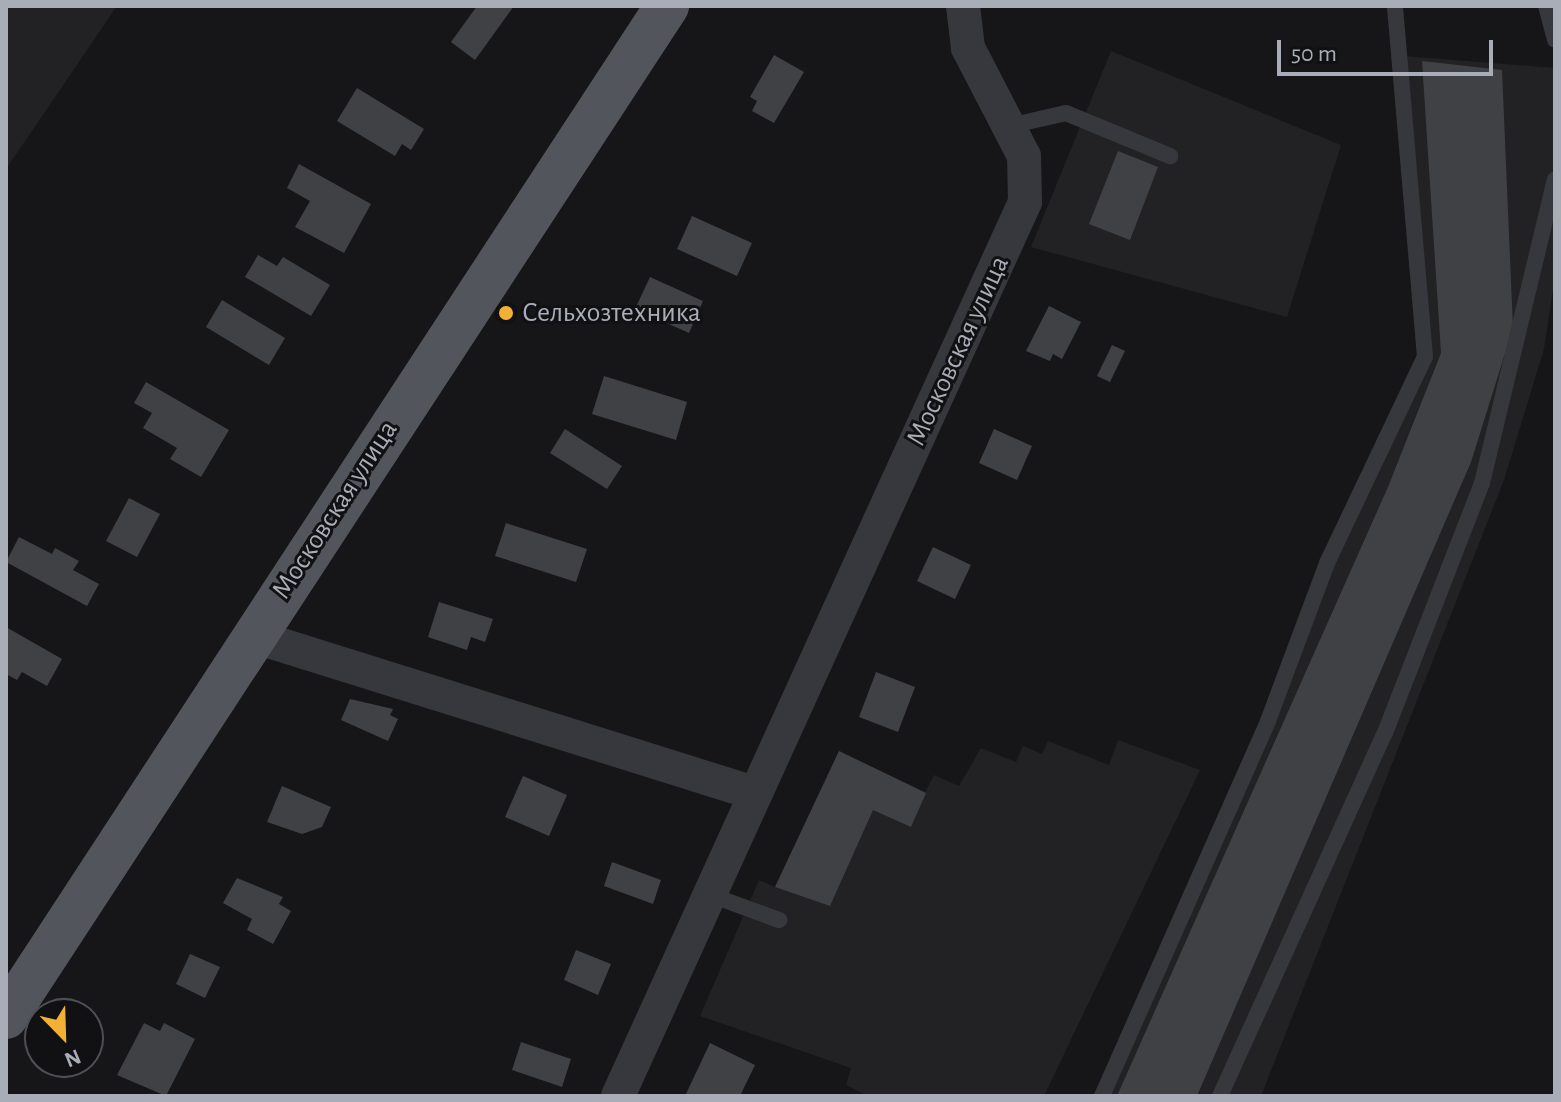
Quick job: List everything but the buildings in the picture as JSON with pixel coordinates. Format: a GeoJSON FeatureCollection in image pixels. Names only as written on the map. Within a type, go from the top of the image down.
{"type":"FeatureCollection","features":[{"type":"Feature","properties":{"kind":"main road","name":"Московская улица"},"geometry":{"type":"LineString","coordinates":[[12,994],[253,636],[659,9]]}},
{"type":"Feature","properties":{"kind":"street","name":"Московская улица"},"geometry":{"type":"LineString","coordinates":[[618,1096],[754,793],[1020,218],[1028,171],[1009,126],[968,48],[963,6]]}},
{"type":"Feature","properties":{"kind":"street"},"geometry":{"type":"LineString","coordinates":[[253,636],[754,793]]}},
{"type":"Feature","properties":{"kind":"lane"},"geometry":{"type":"LineString","coordinates":[[1102,1096],[1268,721],[1327,563],[1425,357],[1395,6]]}},
{"type":"Feature","properties":{"kind":"lane"},"geometry":{"type":"LineString","coordinates":[[1546,6],[1555,40]]}},
{"type":"Feature","properties":{"kind":"lane"},"geometry":{"type":"LineString","coordinates":[[1009,126],[1066,113],[1170,156]]}},
{"type":"Feature","properties":{"kind":"lane"},"geometry":{"type":"LineString","coordinates":[[1220,1096],[1385,733],[1482,483],[1555,180]]}},
{"type":"Feature","properties":{"kind":"lane"},"geometry":{"type":"LineString","coordinates":[[708,894],[779,920]]}},
{"type":"Feature","properties":{"kind":"shaded area"},"geometry":{"type":"Polygon","coordinates":[[[6,6],[117,6],[6,169],[6,6]]]}},
{"type":"Feature","properties":{"kind":"shaded area"},"geometry":{"type":"Polygon","coordinates":[[[1111,51],[1341,145],[1287,317],[1031,247],[1111,51]]]}},
{"type":"Feature","properties":{"kind":"shaded area"},"geometry":{"type":"Polygon","coordinates":[[[1404,56],[1555,68],[1555,276],[1544,349],[1504,480],[1261,1096],[1100,1096],[1328,564],[1427,357],[1404,56]]]}},
{"type":"Feature","properties":{"kind":"shaded area"},"geometry":{"type":"Polygon","coordinates":[[[1118,740],[1200,770],[1044,1096],[868,1096],[846,1085],[851,1068],[700,1016],[759,880],[775,887],[839,751],[925,792],[934,775],[959,786],[981,748],[1016,762],[1023,746],[1042,754],[1048,741],[1109,765],[1118,740]]]}},
{"type":"Feature","properties":{"kind":"place","name":"Сельхозтехника"},"geometry":{"type":"Point","coordinates":[506,313]}}]}
